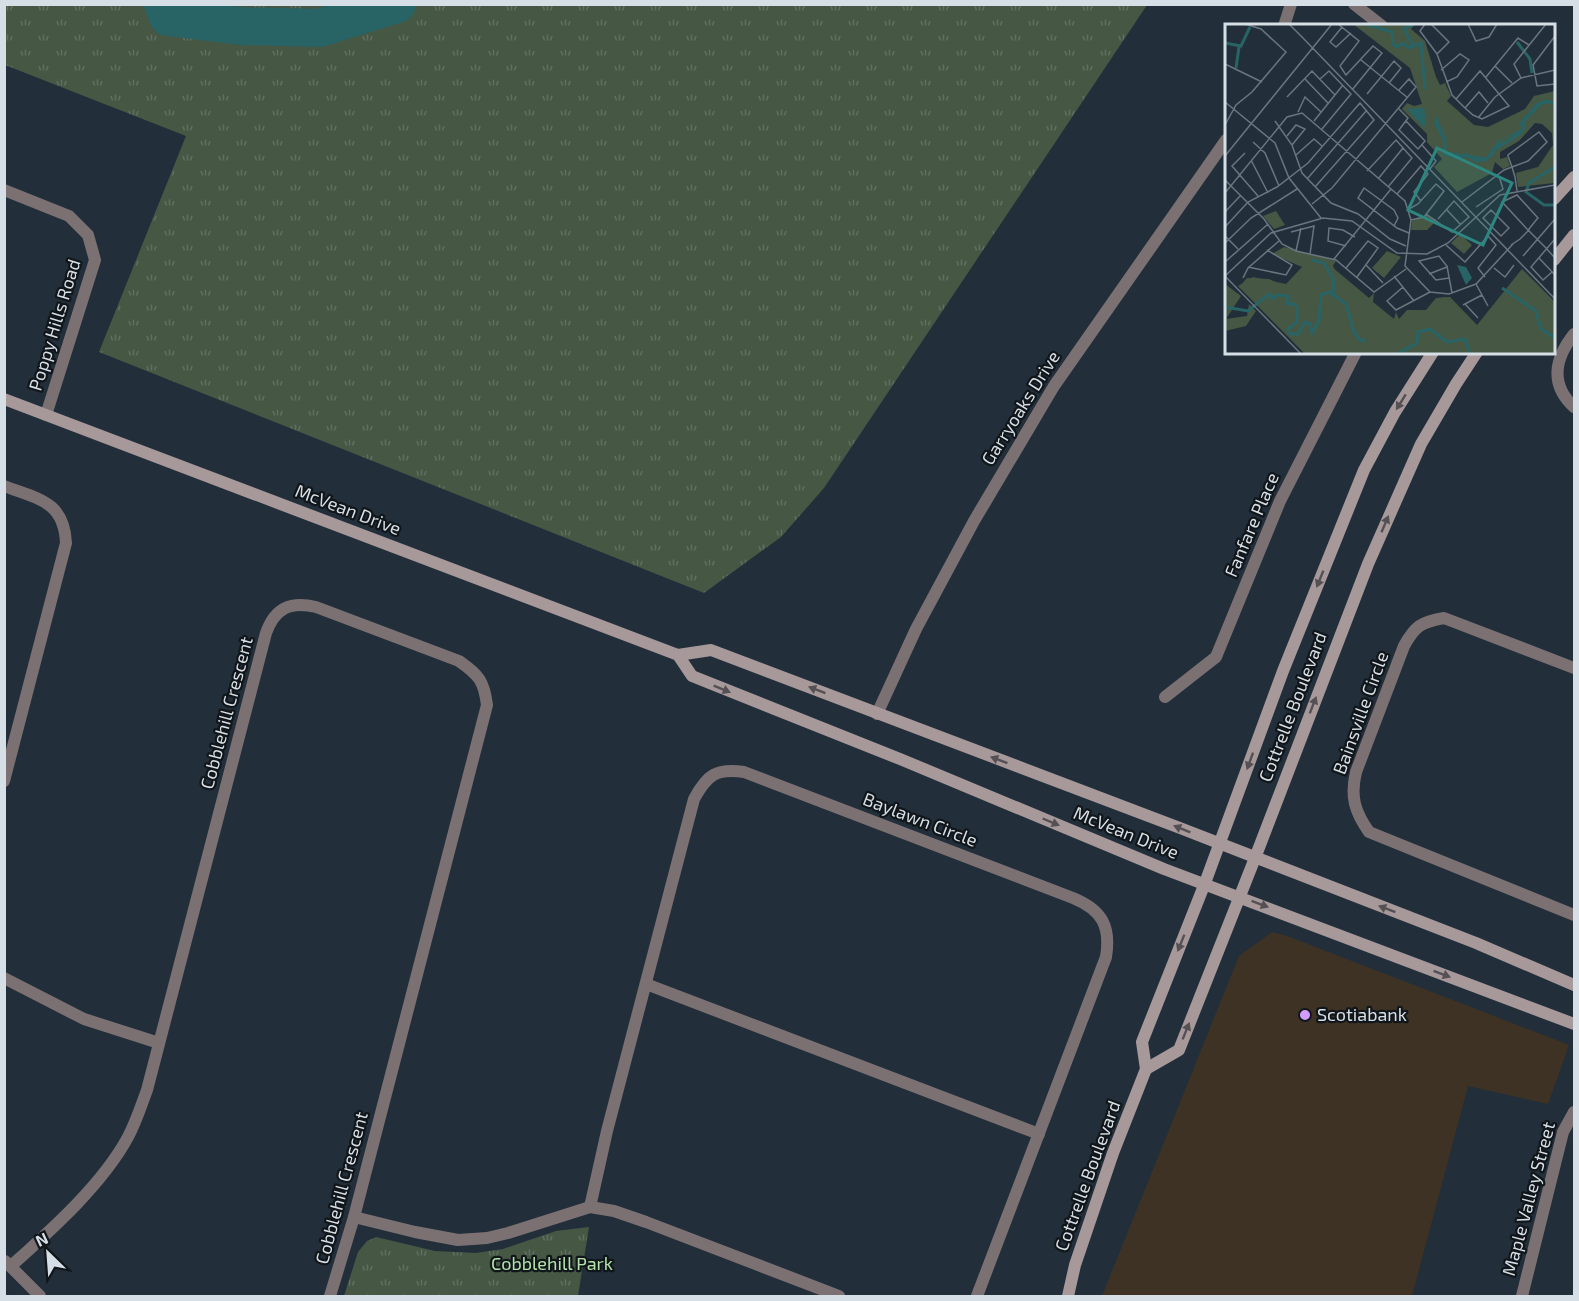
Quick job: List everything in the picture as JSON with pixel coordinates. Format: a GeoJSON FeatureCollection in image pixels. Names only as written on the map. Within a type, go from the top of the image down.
{"type":"FeatureCollection","features":[{"type":"Feature","properties":{"kind":"main road"},"geometry":{"type":"LineString","coordinates":[[1555,198],[1575,177]]}},
{"type":"Feature","properties":{"kind":"main road"},"geometry":{"type":"LineString","coordinates":[[1555,259],[1575,236]]}},
{"type":"Feature","properties":{"kind":"main road","name":"Cottrelle Boulevard"},"geometry":{"type":"LineString","coordinates":[[1068,1296],[1075,1265],[1113,1153],[1146,1069],[1142,1042],[1205,884],[1283,671],[1364,470],[1395,412],[1432,354]]}},
{"type":"Feature","properties":{"kind":"main road","name":"Cottrelle Boulevard"},"geometry":{"type":"LineString","coordinates":[[1146,1069],[1179,1050],[1240,897],[1350,606],[1421,444],[1476,354]]}},
{"type":"Feature","properties":{"kind":"main road","name":"McVean Drive"},"geometry":{"type":"LineString","coordinates":[[4,399],[678,655],[711,650],[1220,844],[1465,939],[1575,985]]}},
{"type":"Feature","properties":{"kind":"main road","name":"McVean Drive"},"geometry":{"type":"LineString","coordinates":[[678,655],[692,676],[900,759],[1164,869],[1575,1024]]}},
{"type":"Feature","properties":{"kind":"street"},"geometry":{"type":"LineString","coordinates":[[1285,24],[1291,4]]}},
{"type":"Feature","properties":{"kind":"street"},"geometry":{"type":"LineString","coordinates":[[1354,4],[1379,24]]}},
{"type":"Feature","properties":{"kind":"street","name":"Garryoaks Drive"},"geometry":{"type":"LineString","coordinates":[[878,714],[916,629],[969,530],[1048,396],[1225,143]]}},
{"type":"Feature","properties":{"kind":"street","name":"Poppy Hills Road"},"geometry":{"type":"LineString","coordinates":[[4,190],[69,216],[88,235],[95,260],[46,415]]}},
{"type":"Feature","properties":{"kind":"street"},"geometry":{"type":"LineString","coordinates":[[1575,334],[1562,353],[1557,370],[1558,383],[1566,398],[1575,407]]}},
{"type":"Feature","properties":{"kind":"street","name":"Fanfare Place"},"geometry":{"type":"LineString","coordinates":[[1165,697],[1216,657],[1280,501],[1355,354]]}},
{"type":"Feature","properties":{"kind":"street"},"geometry":{"type":"LineString","coordinates":[[4,486],[54,508],[62,518],[66,543],[4,781]]}},
{"type":"Feature","properties":{"kind":"street","name":"Cobblehill Crescent"},"geometry":{"type":"LineString","coordinates":[[8,1264],[96,1184],[116,1156],[137,1118],[147,1090],[266,633],[275,616],[284,608],[302,604],[316,607],[459,661],[476,674],[485,688],[487,705],[354,1217],[330,1296]]}},
{"type":"Feature","properties":{"kind":"street","name":"Bainsville Circle"},"geometry":{"type":"LineString","coordinates":[[1575,668],[1444,618],[1427,621],[1414,630],[1404,646],[1352,787],[1354,802],[1360,818],[1369,832],[1575,915]]}},
{"type":"Feature","properties":{"kind":"street","name":"Baylawn Circle"},"geometry":{"type":"LineString","coordinates":[[590,1207],[597,1169],[694,799],[702,783],[716,773],[727,770],[744,772],[1041,885],[1093,908],[1108,930],[1106,957],[977,1296]]}},
{"type":"Feature","properties":{"kind":"street"},"geometry":{"type":"LineString","coordinates":[[4,978],[84,1019],[159,1042]]}},
{"type":"Feature","properties":{"kind":"street"},"geometry":{"type":"LineString","coordinates":[[646,984],[1039,1134]]}},
{"type":"Feature","properties":{"kind":"street","name":"Maple Valley Street"},"geometry":{"type":"LineString","coordinates":[[1522,1296],[1563,1131],[1575,1112]]}},
{"type":"Feature","properties":{"kind":"street"},"geometry":{"type":"LineString","coordinates":[[354,1217],[445,1239],[468,1240],[508,1233],[590,1207],[645,1222],[839,1296]]}},
{"type":"Feature","properties":{"kind":"street"},"geometry":{"type":"LineString","coordinates":[[8,1264],[40,1296]]}},
{"type":"Feature","properties":{"kind":"shaded area"},"geometry":{"type":"Polygon","coordinates":[[[1272,932],[1569,1045],[1548,1104],[1468,1086],[1412,1296],[1102,1296],[1239,956],[1272,932]]]}},
{"type":"Feature","properties":{"kind":"green space"},"geometry":{"type":"Polygon","coordinates":[[[4,5],[1147,5],[824,488],[781,537],[704,593],[99,352],[186,136],[5,65],[4,5]]]}},
{"type":"Feature","properties":{"kind":"green space","name":"Cobblehill Park"},"geometry":{"type":"Polygon","coordinates":[[[589,1227],[578,1296],[344,1296],[358,1252],[367,1241],[376,1237],[435,1251],[476,1253],[503,1249],[556,1231],[589,1227]]]}},
{"type":"Feature","properties":{"kind":"waterway"},"geometry":{"type":"LineString","coordinates":[[163,4],[168,17],[241,26],[319,28],[397,4]]}},
{"type":"Feature","properties":{"kind":"waterway"},"geometry":{"type":"LineString","coordinates":[[177,4],[194,4]]}},
{"type":"Feature","properties":{"kind":"place","name":"Scotiabank"},"geometry":{"type":"Point","coordinates":[1305,1015]}}]}
